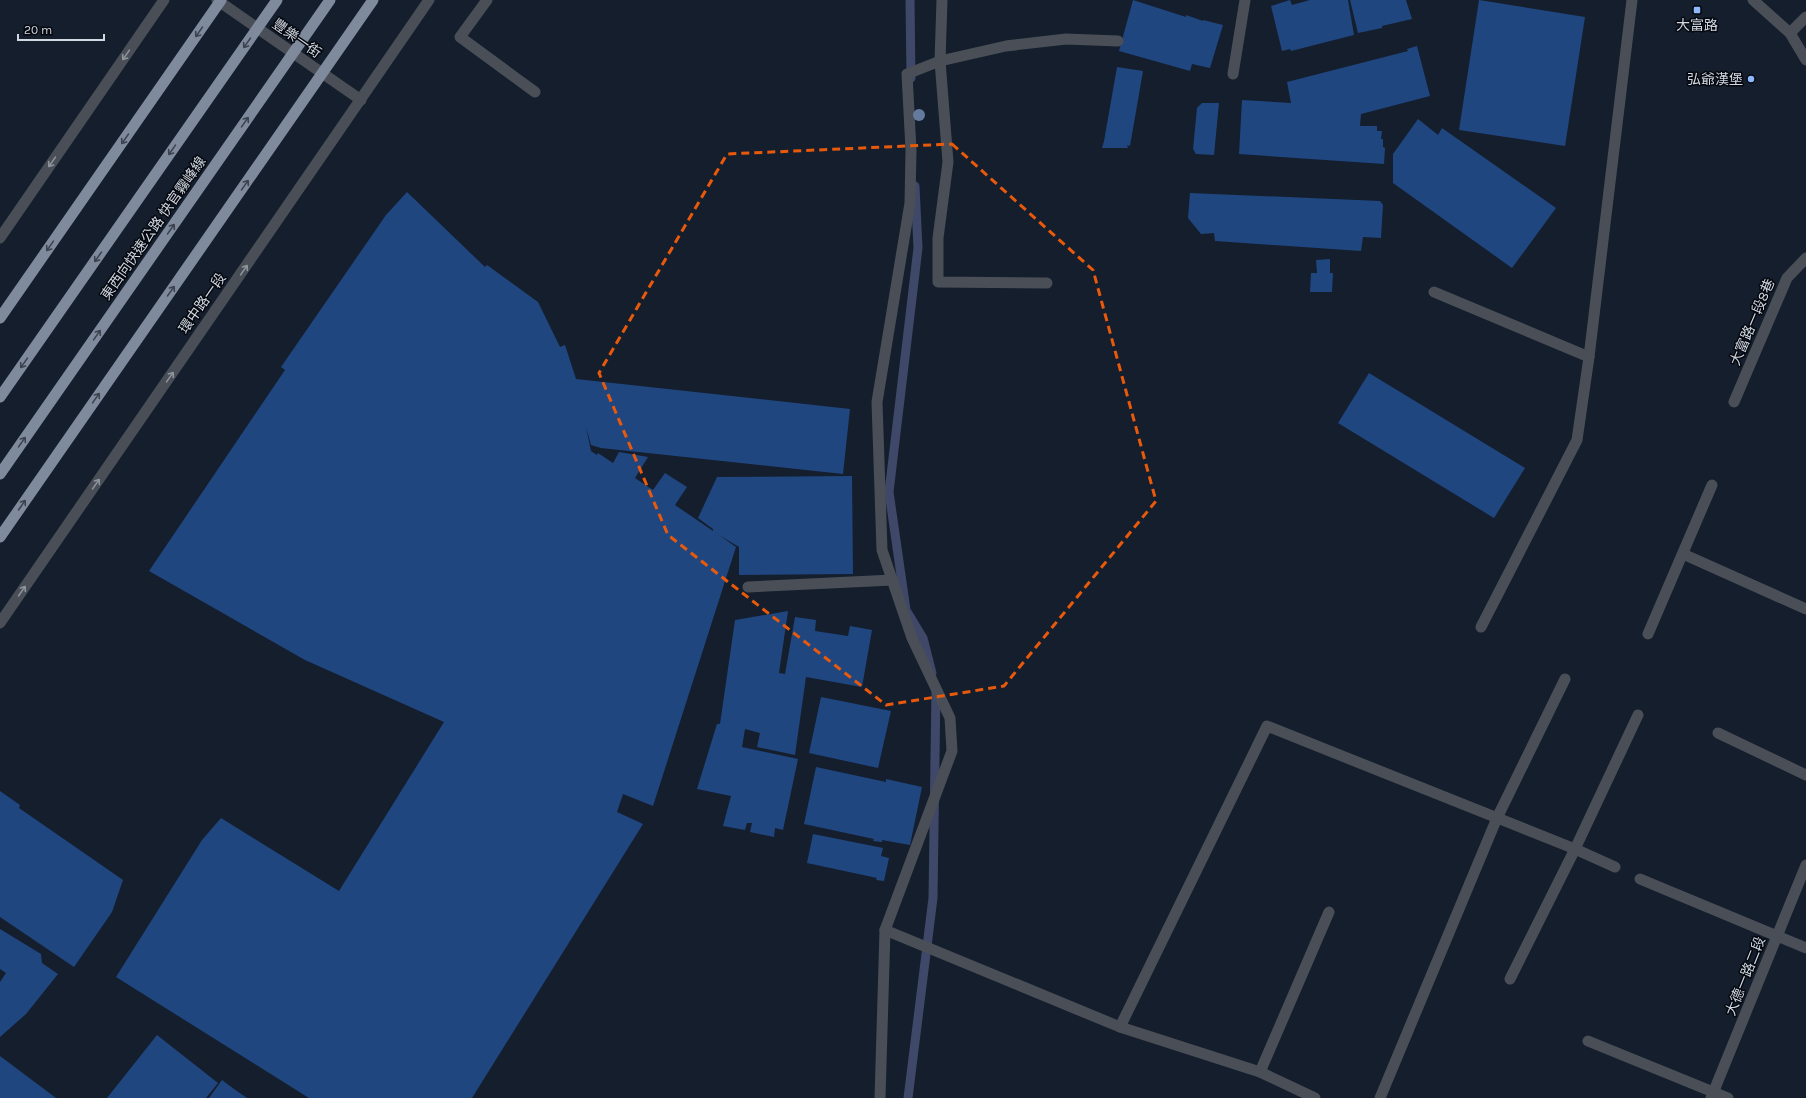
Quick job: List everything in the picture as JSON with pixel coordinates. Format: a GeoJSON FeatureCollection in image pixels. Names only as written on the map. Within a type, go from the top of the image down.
{"type":"FeatureCollection","features":[{"type":"Feature","properties":{"kind":"highway"},"geometry":{"type":"LineString","coordinates":[[0,318],[221,0]]}},
{"type":"Feature","properties":{"kind":"highway","name":"東西向快速公路 快官霧峰線"},"geometry":{"type":"LineString","coordinates":[[0,397],[277,0]]}},
{"type":"Feature","properties":{"kind":"highway","name":"東西向快速公路 快官霧峰線"},"geometry":{"type":"LineString","coordinates":[[0,474],[330,0]]}},
{"type":"Feature","properties":{"kind":"highway"},"geometry":{"type":"LineString","coordinates":[[0,537],[373,0]]}},
{"type":"Feature","properties":{"kind":"street"},"geometry":{"type":"LineString","coordinates":[[0,238],[164,0]]}},
{"type":"Feature","properties":{"kind":"street","name":"豐樂一街"},"geometry":{"type":"LineString","coordinates":[[217,0],[361,100]]}},
{"type":"Feature","properties":{"kind":"street","name":"環中路一段"},"geometry":{"type":"LineString","coordinates":[[0,623],[429,0]]}},
{"type":"Feature","properties":{"kind":"street"},"geometry":{"type":"LineString","coordinates":[[487,0],[460,37],[534,92]]}},
{"type":"Feature","properties":{"kind":"street"},"geometry":{"type":"LineString","coordinates":[[942,0],[940,61],[948,162],[938,238],[938,282],[1047,283]]}},
{"type":"Feature","properties":{"kind":"street"},"geometry":{"type":"LineString","coordinates":[[1233,74],[1245,0]]}},
{"type":"Feature","properties":{"kind":"street"},"geometry":{"type":"LineString","coordinates":[[1481,627],[1577,440],[1589,357],[1632,0]]}},
{"type":"Feature","properties":{"kind":"street"},"geometry":{"type":"LineString","coordinates":[[1753,0],[1790,34],[1806,60]]}},
{"type":"Feature","properties":{"kind":"street"},"geometry":{"type":"LineString","coordinates":[[1790,34],[1806,17]]}},
{"type":"Feature","properties":{"kind":"street"},"geometry":{"type":"LineString","coordinates":[[880,1098],[886,930],[952,751],[950,718],[912,638],[882,550],[877,402],[910,203],[911,150],[907,74],[940,61],[1006,46],[1066,38],[1118,41]]}},
{"type":"Feature","properties":{"kind":"street","name":"大富路一段8巷"},"geometry":{"type":"LineString","coordinates":[[1734,402],[1787,278],[1806,258]]}},
{"type":"Feature","properties":{"kind":"street"},"geometry":{"type":"LineString","coordinates":[[1434,292],[1589,357]]}},
{"type":"Feature","properties":{"kind":"street"},"geometry":{"type":"LineString","coordinates":[[1648,634],[1712,485]]}},
{"type":"Feature","properties":{"kind":"street"},"geometry":{"type":"LineString","coordinates":[[1683,554],[1806,609]]}},
{"type":"Feature","properties":{"kind":"street"},"geometry":{"type":"LineString","coordinates":[[748,587],[893,580]]}},
{"type":"Feature","properties":{"kind":"street"},"geometry":{"type":"LineString","coordinates":[[1380,1098],[1497,818],[1565,679]]}},
{"type":"Feature","properties":{"kind":"street"},"geometry":{"type":"LineString","coordinates":[[1510,979],[1575,849],[1638,715]]}},
{"type":"Feature","properties":{"kind":"street"},"geometry":{"type":"LineString","coordinates":[[1120,1027],[1267,726],[1575,849],[1615,867]]}},
{"type":"Feature","properties":{"kind":"street"},"geometry":{"type":"LineString","coordinates":[[1718,733],[1806,775]]}},
{"type":"Feature","properties":{"kind":"street","name":"大德一路二段"},"geometry":{"type":"LineString","coordinates":[[1712,1095],[1806,865]]}},
{"type":"Feature","properties":{"kind":"street"},"geometry":{"type":"LineString","coordinates":[[1640,879],[1806,948]]}},
{"type":"Feature","properties":{"kind":"street"},"geometry":{"type":"LineString","coordinates":[[1260,1072],[1329,912]]}},
{"type":"Feature","properties":{"kind":"street"},"geometry":{"type":"LineString","coordinates":[[886,930],[1120,1027],[1260,1072],[1315,1098]]}},
{"type":"Feature","properties":{"kind":"street"},"geometry":{"type":"LineString","coordinates":[[1588,1041],[1712,1095],[1728,1098]]}},
{"type":"Feature","properties":{"kind":"highlighted area"},"geometry":{"type":"Polygon","coordinates":[[[952,144],[1093,270],[1156,501],[1004,686],[886,705],[668,535],[599,373],[727,154],[952,144]]]}},
{"type":"Feature","properties":{"kind":"building"},"geometry":{"type":"Polygon","coordinates":[[[1133,0],[1186,17],[1186,15],[1203,21],[1223,25],[1210,68],[1192,64],[1190,71],[1119,51],[1133,0]]]}},
{"type":"Feature","properties":{"kind":"building"},"geometry":{"type":"Polygon","coordinates":[[[1290,0],[1292,5],[1310,0],[1348,0],[1354,35],[1291,51],[1290,49],[1282,51],[1271,6],[1290,0]]]}},
{"type":"Feature","properties":{"kind":"building"},"geometry":{"type":"Polygon","coordinates":[[[1350,0],[1406,0],[1412,19],[1358,33],[1350,0]]]}},
{"type":"Feature","properties":{"kind":"building"},"geometry":{"type":"Polygon","coordinates":[[[1479,0],[1585,17],[1565,146],[1459,130],[1479,0]]]}},
{"type":"Feature","properties":{"kind":"building"},"geometry":{"type":"Polygon","coordinates":[[[1417,46],[1430,96],[1361,114],[1360,126],[1377,126],[1377,131],[1382,131],[1381,139],[1383,139],[1383,147],[1385,148],[1384,164],[1239,154],[1242,100],[1291,103],[1287,82],[1408,51],[1407,49],[1417,46]]]}},
{"type":"Feature","properties":{"kind":"building"},"geometry":{"type":"Polygon","coordinates":[[[1117,67],[1143,71],[1130,146],[1127,145],[1128,148],[1102,148],[1104,141],[1117,67]]]}},
{"type":"Feature","properties":{"kind":"building"},"geometry":{"type":"Polygon","coordinates":[[[1202,103],[1219,103],[1214,155],[1196,154],[1193,149],[1197,108],[1202,103]]]}},
{"type":"Feature","properties":{"kind":"building"},"geometry":{"type":"Polygon","coordinates":[[[1418,119],[1438,135],[1442,128],[1556,208],[1512,268],[1393,183],[1393,154],[1418,119]]]}},
{"type":"Feature","properties":{"kind":"building"},"geometry":{"type":"Polygon","coordinates":[[[407,192],[485,267],[487,265],[538,302],[560,347],[565,345],[576,379],[850,409],[843,474],[601,448],[591,445],[586,427],[591,451],[597,455],[598,453],[613,463],[619,452],[648,457],[635,478],[653,490],[665,473],[687,487],[675,505],[713,531],[713,529],[698,518],[717,477],[852,476],[853,574],[739,575],[739,547],[719,535],[736,547],[653,806],[623,794],[617,812],[643,824],[472,1098],[309,1098],[116,977],[202,840],[221,818],[339,891],[444,722],[305,660],[149,571],[285,370],[281,367],[386,215],[407,192]]]}},
{"type":"Feature","properties":{"kind":"building"},"geometry":{"type":"Polygon","coordinates":[[[1190,193],[1380,201],[1383,205],[1381,238],[1363,237],[1361,251],[1215,241],[1214,233],[1201,234],[1188,218],[1190,193]]]}},
{"type":"Feature","properties":{"kind":"building"},"geometry":{"type":"Polygon","coordinates":[[[1330,259],[1330,273],[1333,273],[1332,292],[1310,292],[1311,273],[1317,273],[1316,260],[1330,259]]]}},
{"type":"Feature","properties":{"kind":"building"},"geometry":{"type":"Polygon","coordinates":[[[1369,373],[1525,468],[1494,518],[1338,423],[1369,373]]]}},
{"type":"Feature","properties":{"kind":"building"},"geometry":{"type":"Polygon","coordinates":[[[788,611],[779,673],[785,674],[795,617],[816,620],[815,631],[848,636],[850,626],[872,630],[862,687],[806,677],[795,755],[757,747],[760,733],[745,729],[742,747],[798,759],[783,830],[775,828],[774,837],[750,832],[752,823],[747,823],[745,830],[723,826],[731,796],[697,789],[717,724],[720,724],[735,620],[788,611]]]}},
{"type":"Feature","properties":{"kind":"building"},"geometry":{"type":"Polygon","coordinates":[[[821,697],[891,711],[878,768],[809,753],[821,697]]]}},
{"type":"Feature","properties":{"kind":"building"},"geometry":{"type":"Polygon","coordinates":[[[816,767],[886,782],[886,779],[922,787],[910,845],[882,840],[882,842],[873,841],[874,839],[804,824],[816,767]]]}},
{"type":"Feature","properties":{"kind":"building"},"geometry":{"type":"Polygon","coordinates":[[[0,791],[20,805],[19,808],[123,880],[112,912],[74,967],[0,917],[0,791]]]}},
{"type":"Feature","properties":{"kind":"building"},"geometry":{"type":"Polygon","coordinates":[[[813,834],[883,848],[881,856],[889,858],[884,881],[876,880],[877,878],[807,863],[813,834]]]}},
{"type":"Feature","properties":{"kind":"building"},"geometry":{"type":"Polygon","coordinates":[[[0,929],[41,954],[42,963],[58,974],[26,1014],[0,1037],[0,982],[6,973],[0,969],[0,929]]]}},
{"type":"Feature","properties":{"kind":"building"},"geometry":{"type":"Polygon","coordinates":[[[157,1035],[218,1083],[206,1098],[107,1098],[157,1035]]]}},
{"type":"Feature","properties":{"kind":"building"},"geometry":{"type":"Polygon","coordinates":[[[0,1056],[56,1098],[0,1098],[0,1056]]]}},
{"type":"Feature","properties":{"kind":"building"},"geometry":{"type":"Polygon","coordinates":[[[222,1080],[234,1089],[247,1098],[209,1098],[222,1080]]]}},
{"type":"Feature","properties":{"kind":"waterway"},"geometry":{"type":"LineString","coordinates":[[910,0],[911,78]]}},
{"type":"Feature","properties":{"kind":"waterway"},"geometry":{"type":"LineString","coordinates":[[915,186],[918,248],[889,492],[906,610],[923,638],[932,673]]}},
{"type":"Feature","properties":{"kind":"waterway"},"geometry":{"type":"LineString","coordinates":[[908,1098],[933,898],[936,689]]}},
{"type":"Feature","properties":{"kind":"place","name":"大富路"},"geometry":{"type":"Point","coordinates":[1697,10]}},
{"type":"Feature","properties":{"kind":"place","name":"弘爺漢堡"},"geometry":{"type":"Point","coordinates":[1751,79]}}]}
